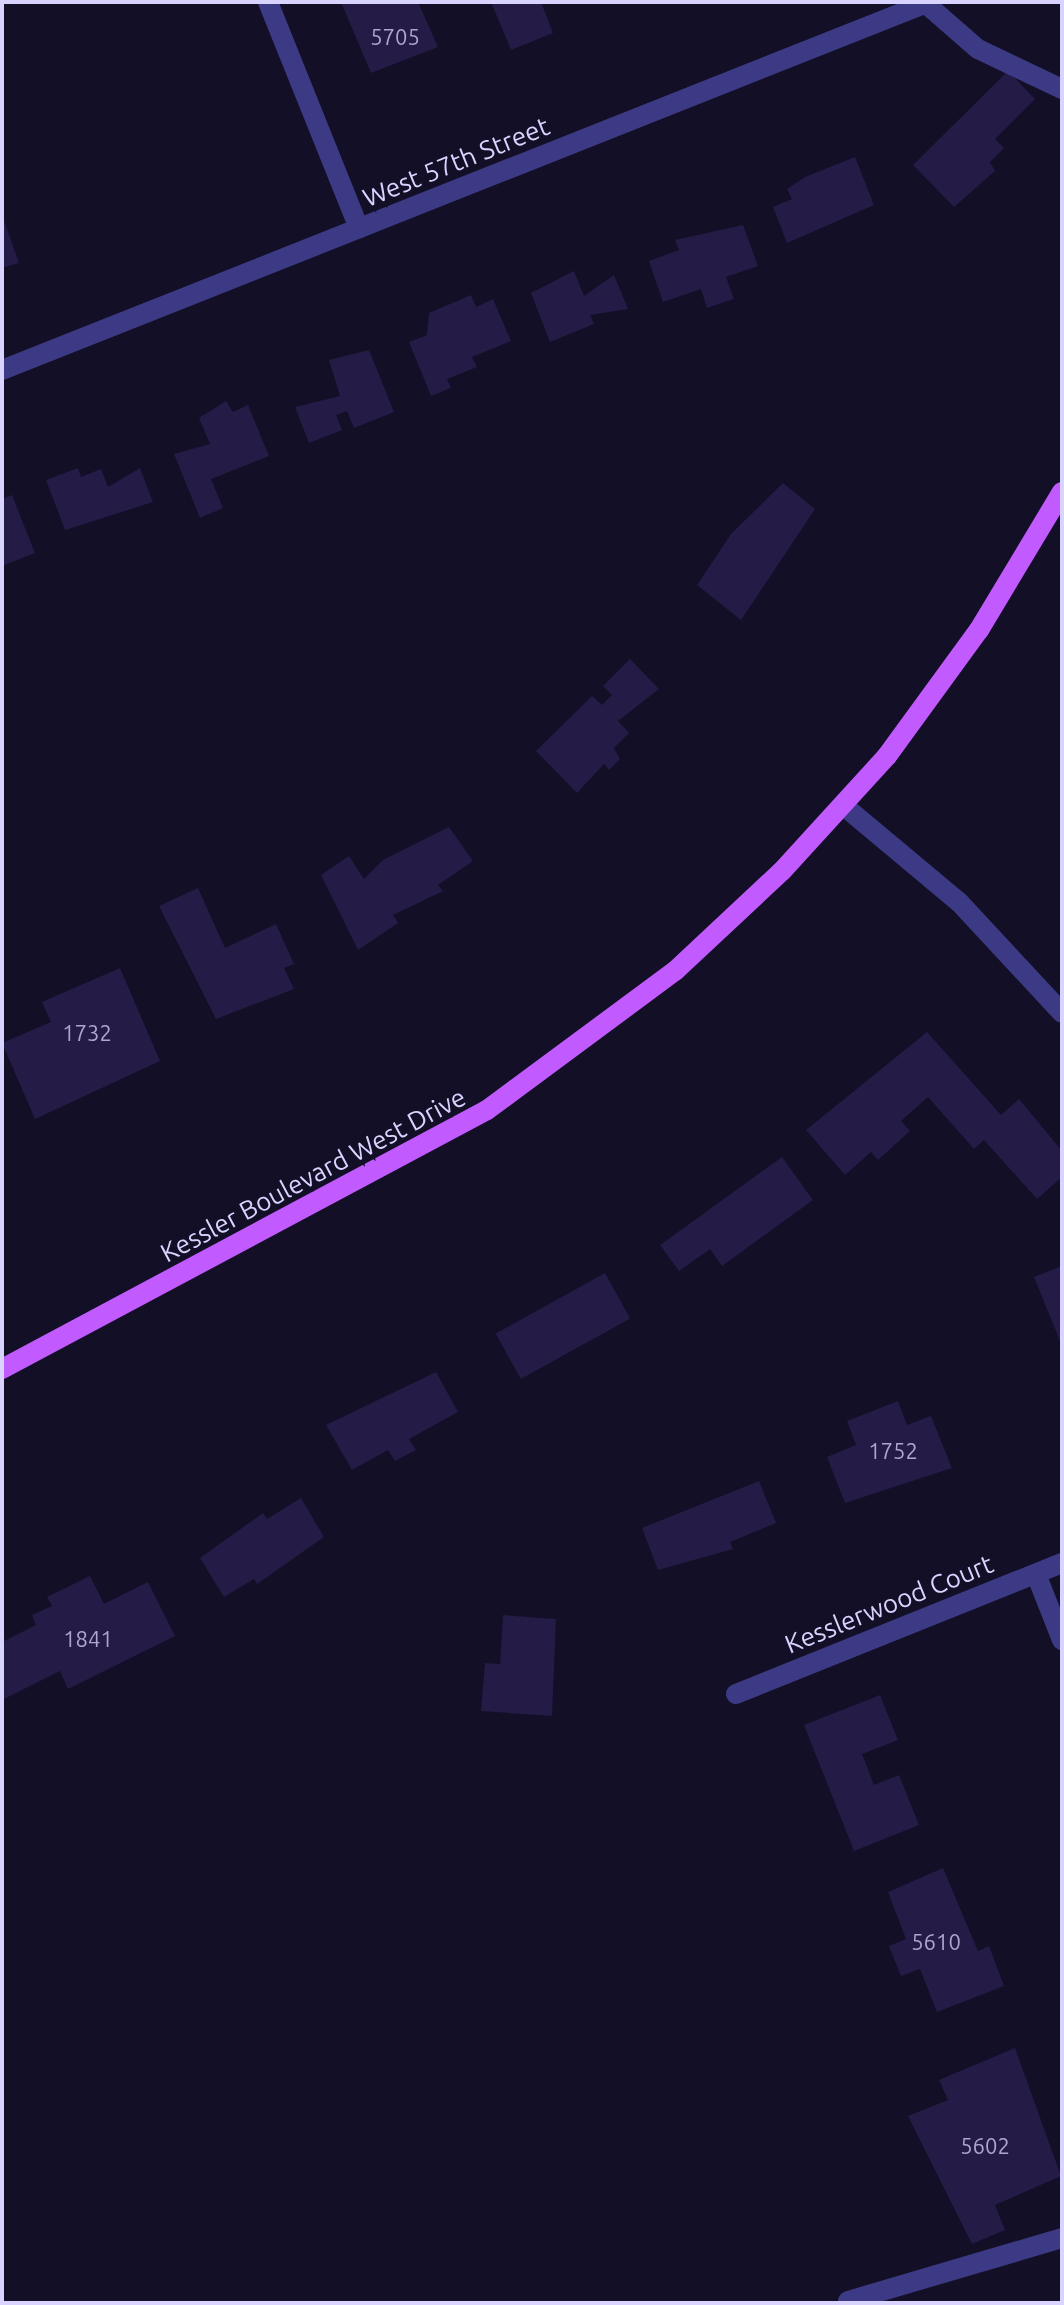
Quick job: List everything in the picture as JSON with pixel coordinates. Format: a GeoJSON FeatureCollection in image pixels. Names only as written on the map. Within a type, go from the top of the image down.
{"type":"FeatureCollection","features":[{"type":"Feature","properties":{"kind":"main road","name":"Kessler Boulevard West Drive"},"geometry":{"type":"LineString","coordinates":[[2,1369],[378,1173],[536,1077],[675,971],[844,806],[979,630],[1062,492]]}},
{"type":"Feature","properties":{"kind":"street"},"geometry":{"type":"LineString","coordinates":[[268,2],[359,228]]}},
{"type":"Feature","properties":{"kind":"street"},"geometry":{"type":"LineString","coordinates":[[927,3],[978,49],[1062,89]]}},
{"type":"Feature","properties":{"kind":"street","name":"West 57th Street"},"geometry":{"type":"LineString","coordinates":[[2,370],[927,3]]}},
{"type":"Feature","properties":{"kind":"street"},"geometry":{"type":"LineString","coordinates":[[844,806],[959,902],[1062,1013]]}},
{"type":"Feature","properties":{"kind":"street","name":"Kesslerwood Court"},"geometry":{"type":"LineString","coordinates":[[736,1694],[1062,1563]]}},
{"type":"Feature","properties":{"kind":"street"},"geometry":{"type":"LineString","coordinates":[[1036,1574],[1062,1640]]}},
{"type":"Feature","properties":{"kind":"street"},"geometry":{"type":"LineString","coordinates":[[848,2301],[1062,2238]]}},
{"type":"Feature","properties":{"kind":"building"},"geometry":{"type":"Polygon","coordinates":[[[341,2],[418,2],[438,47],[371,73],[341,2]]]}},
{"type":"Feature","properties":{"kind":"building"},"geometry":{"type":"Polygon","coordinates":[[[491,2],[541,2],[553,33],[511,50],[491,2]]]}},
{"type":"Feature","properties":{"kind":"building"},"geometry":{"type":"Polygon","coordinates":[[[1008,71],[1035,99],[995,139],[1004,148],[990,162],[995,171],[954,207],[913,165],[1008,71]]]}},
{"type":"Feature","properties":{"kind":"building"},"geometry":{"type":"Polygon","coordinates":[[[855,157],[874,205],[787,243],[773,207],[792,199],[787,189],[805,177],[855,157]]]}},
{"type":"Feature","properties":{"kind":"building"},"geometry":{"type":"Polygon","coordinates":[[[2,215],[19,263],[2,268],[2,215]]]}},
{"type":"Feature","properties":{"kind":"building"},"geometry":{"type":"Polygon","coordinates":[[[743,225],[758,266],[726,277],[734,299],[707,308],[701,289],[663,302],[649,261],[679,250],[675,240],[743,225]]]}},
{"type":"Feature","properties":{"kind":"building"},"geometry":{"type":"Polygon","coordinates":[[[574,271],[584,296],[614,275],[628,309],[590,315],[594,324],[550,342],[531,293],[574,271]]]}},
{"type":"Feature","properties":{"kind":"building"},"geometry":{"type":"Polygon","coordinates":[[[471,295],[476,307],[493,299],[511,341],[472,357],[477,367],[447,379],[451,388],[431,396],[409,342],[427,335],[429,313],[471,295]]]}},
{"type":"Feature","properties":{"kind":"building"},"geometry":{"type":"Polygon","coordinates":[[[369,350],[394,412],[354,428],[347,411],[336,415],[342,430],[309,443],[295,407],[340,396],[329,360],[369,350]]]}},
{"type":"Feature","properties":{"kind":"building"},"geometry":{"type":"Polygon","coordinates":[[[226,401],[233,412],[248,405],[269,456],[211,479],[223,508],[200,518],[174,454],[210,444],[199,418],[226,401]]]}},
{"type":"Feature","properties":{"kind":"building"},"geometry":{"type":"Polygon","coordinates":[[[78,468],[81,477],[101,469],[108,487],[140,468],[153,502],[65,530],[46,480],[78,468]]]}},
{"type":"Feature","properties":{"kind":"building"},"geometry":{"type":"Polygon","coordinates":[[[783,483],[815,509],[741,620],[697,585],[731,534],[783,483]]]}},
{"type":"Feature","properties":{"kind":"building"},"geometry":{"type":"Polygon","coordinates":[[[12,495],[35,553],[2,566],[2,499],[12,495]]]}},
{"type":"Feature","properties":{"kind":"building"},"geometry":{"type":"Polygon","coordinates":[[[630,659],[659,689],[618,721],[629,733],[614,748],[620,759],[609,770],[604,764],[577,793],[536,751],[592,696],[602,705],[612,695],[603,686],[630,659]]]}},
{"type":"Feature","properties":{"kind":"building"},"geometry":{"type":"Polygon","coordinates":[[[449,827],[473,861],[438,885],[443,891],[393,915],[398,923],[358,950],[321,875],[349,856],[364,879],[383,860],[449,827]]]}},
{"type":"Feature","properties":{"kind":"building"},"geometry":{"type":"Polygon","coordinates":[[[198,888],[225,948],[276,924],[294,964],[284,968],[294,989],[216,1019],[159,906],[198,888]]]}},
{"type":"Feature","properties":{"kind":"building"},"geometry":{"type":"Polygon","coordinates":[[[120,968],[160,1061],[35,1119],[2,1043],[51,1022],[42,1002],[120,968]]]}},
{"type":"Feature","properties":{"kind":"building"},"geometry":{"type":"Polygon","coordinates":[[[927,1032],[1001,1115],[1019,1099],[1062,1151],[1062,1177],[1037,1199],[984,1140],[974,1149],[928,1097],[901,1121],[910,1131],[878,1160],[871,1152],[845,1175],[806,1130],[927,1032]]]}},
{"type":"Feature","properties":{"kind":"building"},"geometry":{"type":"Polygon","coordinates":[[[782,1157],[813,1200],[722,1266],[710,1249],[679,1271],[660,1245],[782,1157]]]}},
{"type":"Feature","properties":{"kind":"building"},"geometry":{"type":"Polygon","coordinates":[[[1062,1266],[1062,1346],[1034,1277],[1062,1266]]]}},
{"type":"Feature","properties":{"kind":"building"},"geometry":{"type":"Polygon","coordinates":[[[605,1273],[630,1318],[521,1379],[496,1334],[605,1273]]]}},
{"type":"Feature","properties":{"kind":"building"},"geometry":{"type":"Polygon","coordinates":[[[436,1372],[458,1412],[409,1439],[416,1450],[395,1461],[388,1450],[352,1470],[326,1425],[436,1372]]]}},
{"type":"Feature","properties":{"kind":"building"},"geometry":{"type":"Polygon","coordinates":[[[898,1401],[907,1425],[931,1416],[952,1468],[845,1503],[827,1457],[856,1445],[847,1421],[898,1401]]]}},
{"type":"Feature","properties":{"kind":"building"},"geometry":{"type":"Polygon","coordinates":[[[759,1481],[776,1523],[730,1542],[733,1549],[658,1570],[642,1528],[759,1481]]]}},
{"type":"Feature","properties":{"kind":"building"},"geometry":{"type":"Polygon","coordinates":[[[301,1498],[324,1537],[257,1584],[254,1579],[224,1597],[200,1558],[263,1513],[267,1519],[301,1498]]]}},
{"type":"Feature","properties":{"kind":"building"},"geometry":{"type":"Polygon","coordinates":[[[90,1576],[104,1604],[148,1582],[175,1636],[68,1689],[60,1671],[2,1700],[2,1642],[36,1625],[32,1615],[52,1606],[47,1597],[90,1576]]]}},
{"type":"Feature","properties":{"kind":"building"},"geometry":{"type":"Polygon","coordinates":[[[503,1615],[556,1619],[552,1716],[481,1711],[485,1663],[500,1664],[503,1615]]]}},
{"type":"Feature","properties":{"kind":"building"},"geometry":{"type":"Polygon","coordinates":[[[880,1695],[898,1740],[862,1754],[874,1785],[899,1775],[919,1825],[854,1851],[804,1725],[880,1695]]]}},
{"type":"Feature","properties":{"kind":"building"},"geometry":{"type":"Polygon","coordinates":[[[943,1868],[978,1951],[989,1946],[1004,1986],[937,2012],[920,1969],[901,1976],[889,1946],[906,1939],[888,1892],[943,1868]]]}},
{"type":"Feature","properties":{"kind":"building"},"geometry":{"type":"Polygon","coordinates":[[[1015,2048],[1061,2176],[995,2205],[1005,2230],[972,2244],[908,2116],[948,2100],[939,2080],[1015,2048]]]}}]}
